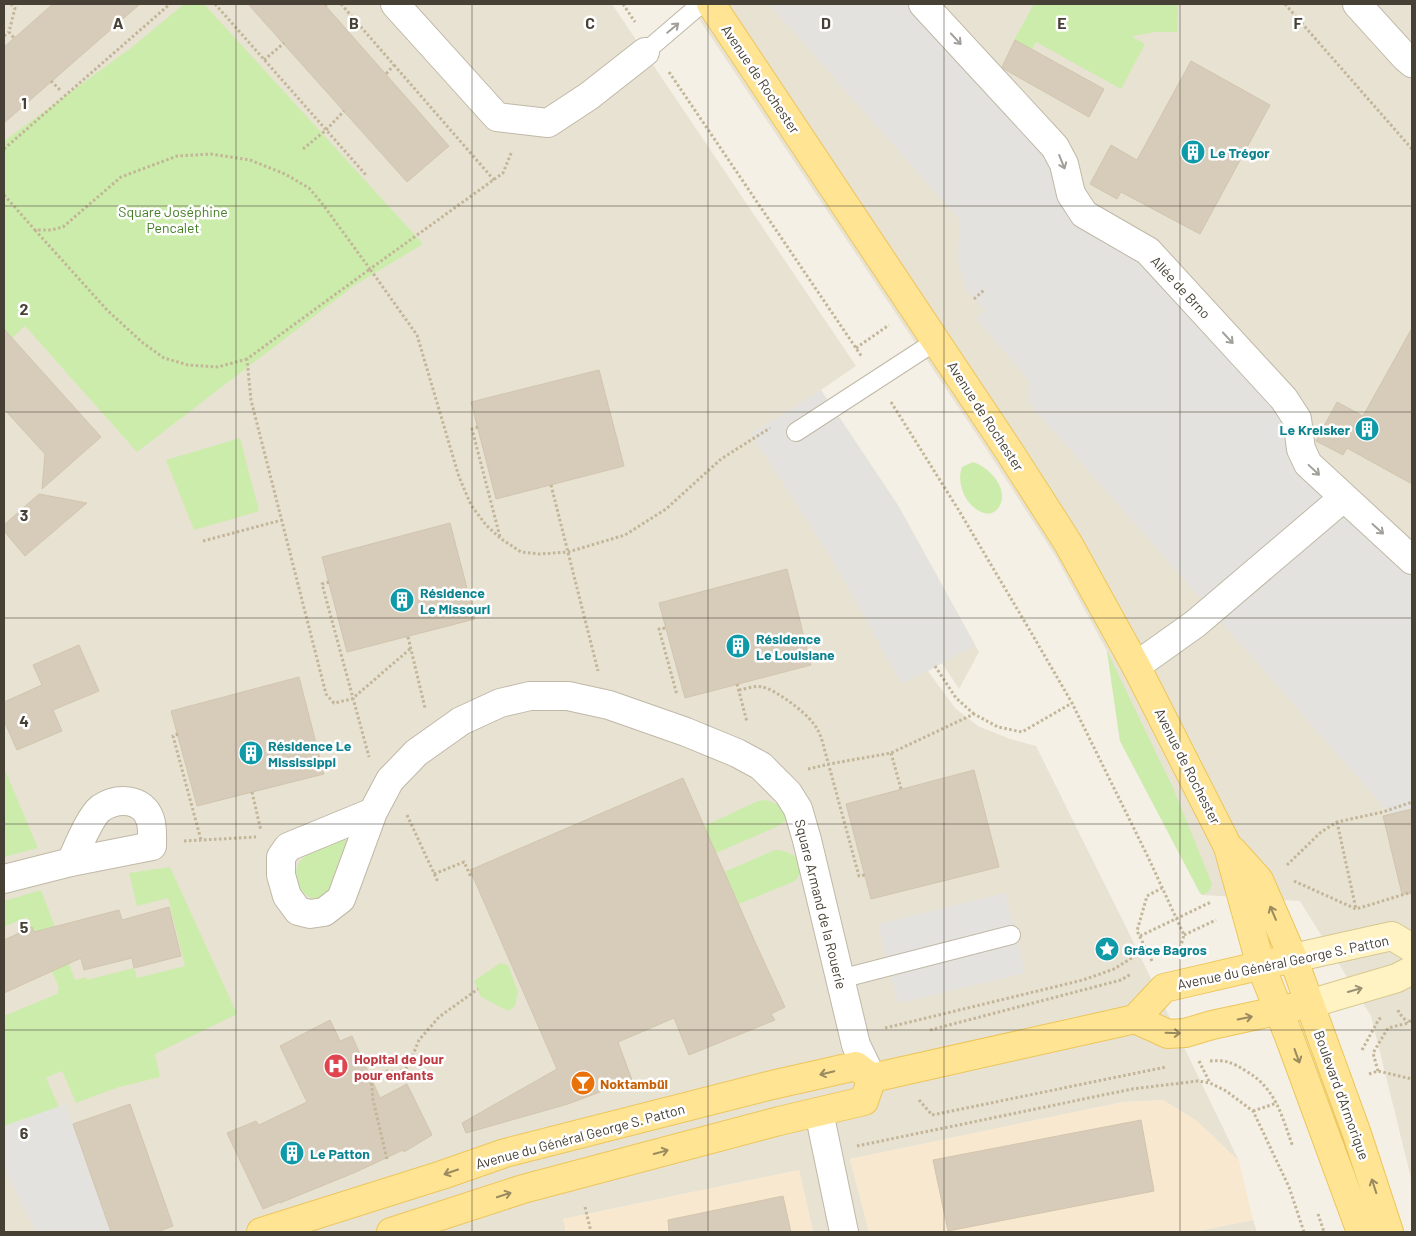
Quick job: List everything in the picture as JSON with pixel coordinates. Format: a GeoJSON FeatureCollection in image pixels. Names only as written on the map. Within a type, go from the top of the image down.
{"type":"FeatureCollection","features":[{"type":"Feature","properties":{"kind":"main road","name":"Avenue de Rochester"},"geometry":{"type":"LineString","coordinates":[[711,4],[1068,543],[1136,666],[1228,847],[1261,966]]}},
{"type":"Feature","properties":{"kind":"main road","name":"Avenue de Rochester"},"geometry":{"type":"LineString","coordinates":[[1228,847],[1259,880],[1293,958]]}},
{"type":"Feature","properties":{"kind":"main road","name":"Avenue du Général George S. Patton"},"geometry":{"type":"LineString","coordinates":[[1135,1019],[1164,988],[1392,936],[1412,948]]}},
{"type":"Feature","properties":{"kind":"main road","name":"Boulevard d'Armorique"},"geometry":{"type":"LineString","coordinates":[[1293,958],[1357,1134],[1389,1232]]}},
{"type":"Feature","properties":{"kind":"main road","name":"Boulevard d'Armorique"},"geometry":{"type":"LineString","coordinates":[[1261,966],[1290,1038],[1361,1232]]}},
{"type":"Feature","properties":{"kind":"main road"},"geometry":{"type":"LineString","coordinates":[[391,1232],[523,1189],[864,1101],[882,1076],[1135,1019],[1168,1034],[1185,1033],[1212,1025],[1309,1004],[1397,978],[1412,970]]}},
{"type":"Feature","properties":{"kind":"main road","name":"Avenue du Général George S. Patton"},"geometry":{"type":"LineString","coordinates":[[261,1232],[505,1154],[762,1088],[856,1066],[882,1076]]}},
{"type":"Feature","properties":{"kind":"street"},"geometry":{"type":"LineString","coordinates":[[395,4],[497,117],[548,123],[589,96],[648,49]]}},
{"type":"Feature","properties":{"kind":"street","name":"Allée de Brno"},"geometry":{"type":"LineString","coordinates":[[923,4],[1055,147],[1064,164],[1071,194],[1084,214],[1148,251],[1284,399],[1297,419],[1301,449],[1308,464],[1412,560]]}},
{"type":"Feature","properties":{"kind":"street"},"geometry":{"type":"LineString","coordinates":[[1357,4],[1412,63]]}},
{"type":"Feature","properties":{"kind":"street"},"geometry":{"type":"LineString","coordinates":[[1136,666],[1195,624],[1343,498]]}},
{"type":"Feature","properties":{"kind":"street","name":"Square Armand de la Rouerie"},"geometry":{"type":"LineString","coordinates":[[381,797],[416,753],[461,721],[500,703],[530,696],[568,696],[609,705],[686,732],[737,753],[761,766],[783,786],[798,809],[856,1045],[882,1076]]}},
{"type":"Feature","properties":{"kind":"street"},"geometry":{"type":"LineString","coordinates":[[4,879],[71,862]]}},
{"type":"Feature","properties":{"kind":"street"},"geometry":{"type":"LineString","coordinates":[[819,1112],[844,1232]]}},
{"type":"Feature","properties":{"kind":"lane"},"geometry":{"type":"LineString","coordinates":[[648,49],[701,4]]}},
{"type":"Feature","properties":{"kind":"lane"},"geometry":{"type":"LineString","coordinates":[[796,432],[936,341]]}},
{"type":"Feature","properties":{"kind":"lane"},"geometry":{"type":"LineString","coordinates":[[840,979],[1011,935]]}},
{"type":"Feature","properties":{"kind":"path"},"geometry":{"type":"LineString","coordinates":[[4,36],[9,32],[15,8],[10,4]]}},
{"type":"Feature","properties":{"kind":"path"},"geometry":{"type":"LineString","coordinates":[[4,149],[170,4]]}},
{"type":"Feature","properties":{"kind":"path"},"geometry":{"type":"LineString","coordinates":[[215,4],[366,175]]}},
{"type":"Feature","properties":{"kind":"path"},"geometry":{"type":"LineString","coordinates":[[341,4],[494,180]]}},
{"type":"Feature","properties":{"kind":"path"},"geometry":{"type":"LineString","coordinates":[[623,4],[648,49],[856,348],[958,509],[1072,704],[1184,934]]}},
{"type":"Feature","properties":{"kind":"path"},"geometry":{"type":"LineString","coordinates":[[1285,4],[1412,149]]}},
{"type":"Feature","properties":{"kind":"path"},"geometry":{"type":"LineString","coordinates":[[9,32],[14,38]]}},
{"type":"Feature","properties":{"kind":"path"},"geometry":{"type":"LineString","coordinates":[[264,60],[284,43]]}},
{"type":"Feature","properties":{"kind":"path"},"geometry":{"type":"LineString","coordinates":[[386,74],[394,65]]}},
{"type":"Feature","properties":{"kind":"path"},"geometry":{"type":"LineString","coordinates":[[51,81],[60,90]]}},
{"type":"Feature","properties":{"kind":"path"},"geometry":{"type":"LineString","coordinates":[[303,149],[326,130],[344,111]]}},
{"type":"Feature","properties":{"kind":"path"},"geometry":{"type":"LineString","coordinates":[[4,195],[107,310],[143,343],[164,358],[188,364],[218,367],[247,359],[503,173],[513,149],[497,117]]}},
{"type":"Feature","properties":{"kind":"path"},"geometry":{"type":"LineString","coordinates":[[35,230],[51,230],[63,227],[121,177],[177,156],[211,154],[250,160],[286,174],[309,188],[370,268],[417,335],[459,477],[471,505],[486,526],[521,552],[539,554],[568,552],[626,535],[666,508],[721,459],[778,423]]}},
{"type":"Feature","properties":{"kind":"path"},"geometry":{"type":"LineString","coordinates":[[974,299],[984,290]]}},
{"type":"Feature","properties":{"kind":"path"},"geometry":{"type":"LineString","coordinates":[[247,359],[251,400],[326,694],[334,703],[352,699],[410,649]]}},
{"type":"Feature","properties":{"kind":"path"},"geometry":{"type":"LineString","coordinates":[[478,427],[472,429],[500,538]]}},
{"type":"Feature","properties":{"kind":"path"},"geometry":{"type":"LineString","coordinates":[[551,485],[609,705]]}},
{"type":"Feature","properties":{"kind":"path"},"geometry":{"type":"LineString","coordinates":[[203,540],[282,520]]}},
{"type":"Feature","properties":{"kind":"path"},"geometry":{"type":"LineString","coordinates":[[329,582],[322,584],[352,699],[381,797],[438,882]]}},
{"type":"Feature","properties":{"kind":"path"},"geometry":{"type":"LineString","coordinates":[[666,628],[659,629],[686,732]]}},
{"type":"Feature","properties":{"kind":"path"},"geometry":{"type":"LineString","coordinates":[[408,636],[433,740]]}},
{"type":"Feature","properties":{"kind":"path"},"geometry":{"type":"LineString","coordinates":[[935,666],[956,698],[974,714],[998,727],[1022,732],[1072,704]]}},
{"type":"Feature","properties":{"kind":"path"},"geometry":{"type":"LineString","coordinates":[[737,684],[744,710]]}},
{"type":"Feature","properties":{"kind":"path"},"geometry":{"type":"LineString","coordinates":[[739,690],[757,686],[764,687],[801,710],[813,722],[820,734],[829,764],[859,876],[865,875]]}},
{"type":"Feature","properties":{"kind":"path"},"geometry":{"type":"LineString","coordinates":[[783,786],[804,770],[891,753],[974,714]]}},
{"type":"Feature","properties":{"kind":"path"},"geometry":{"type":"LineString","coordinates":[[178,734],[173,736],[201,840]]}},
{"type":"Feature","properties":{"kind":"path"},"geometry":{"type":"LineString","coordinates":[[891,753],[901,789]]}},
{"type":"Feature","properties":{"kind":"path"},"geometry":{"type":"LineString","coordinates":[[252,792],[262,837]]}},
{"type":"Feature","properties":{"kind":"path"},"geometry":{"type":"LineString","coordinates":[[1283,868],[1321,832],[1337,822],[1383,812],[1412,802]]}},
{"type":"Feature","properties":{"kind":"path"},"geometry":{"type":"LineString","coordinates":[[1337,822],[1356,909]]}},
{"type":"Feature","properties":{"kind":"path"},"geometry":{"type":"LineString","coordinates":[[434,874],[464,862],[471,877]]}},
{"type":"Feature","properties":{"kind":"path"},"geometry":{"type":"LineString","coordinates":[[1289,878],[1356,909],[1412,892]]}},
{"type":"Feature","properties":{"kind":"path"},"geometry":{"type":"LineString","coordinates":[[854,1035],[1074,982],[1114,969],[1146,948],[1137,931],[1147,896],[1162,888]]}},
{"type":"Feature","properties":{"kind":"path"},"geometry":{"type":"LineString","coordinates":[[1140,936],[1220,898]]}},
{"type":"Feature","properties":{"kind":"path"},"geometry":{"type":"LineString","coordinates":[[1170,955],[1179,951]]}},
{"type":"Feature","properties":{"kind":"path"},"geometry":{"type":"LineString","coordinates":[[928,1030],[1121,980],[1137,972]]}},
{"type":"Feature","properties":{"kind":"path","name":"Boulevard d'Armorique"},"geometry":{"type":"LineString","coordinates":[[1358,1056],[1379,1019],[1386,1017],[1376,984]]}},
{"type":"Feature","properties":{"kind":"path"},"geometry":{"type":"LineString","coordinates":[[388,1160],[373,1100],[370,1078],[385,1071],[398,1072],[408,1067],[419,1040],[439,1017],[478,989]]}},
{"type":"Feature","properties":{"kind":"path"},"geometry":{"type":"LineString","coordinates":[[1412,1019],[1388,1028],[1373,1053],[1378,1071],[1412,1079]]}},
{"type":"Feature","properties":{"kind":"path"},"geometry":{"type":"LineString","coordinates":[[1194,1062],[1226,1060],[1253,1075],[1267,1087],[1277,1103]]}},
{"type":"Feature","properties":{"kind":"path"},"geometry":{"type":"LineString","coordinates":[[882,1076],[932,1115],[1170,1066]]}},
{"type":"Feature","properties":{"kind":"path"},"geometry":{"type":"LineString","coordinates":[[828,1152],[1132,1090],[1198,1081],[1210,1083],[1226,1090],[1253,1111],[1289,1187],[1304,1232]]}},
{"type":"Feature","properties":{"kind":"path"},"geometry":{"type":"LineString","coordinates":[[586,1207],[591,1232]]}},
{"type":"Feature","properties":{"kind":"shaded area"},"geometry":{"type":"Polygon","coordinates":[[[4,4],[612,4],[856,366],[821,390],[899,507],[979,652],[959,689],[942,663],[928,671],[955,708],[978,726],[1010,739],[1036,746],[1239,1161],[1197,1121],[1163,1100],[1123,1102],[850,1159],[869,1232],[813,1232],[799,1170],[563,1219],[566,1232],[4,1232],[4,4]]]}},
{"type":"Feature","properties":{"kind":"shaded area"},"geometry":{"type":"Polygon","coordinates":[[[689,4],[1412,4],[1412,1182],[1371,1016],[1300,901],[1203,895],[1200,893],[1120,741],[1107,651],[1056,557],[987,450],[689,4]]]}},
{"type":"Feature","properties":{"kind":"shaded area"},"geometry":{"type":"Polygon","coordinates":[[[769,4],[931,4],[1064,145],[1084,185],[1080,193],[1312,439],[1321,467],[1412,548],[1412,809],[1390,814],[1029,403],[1029,381],[976,318],[985,310],[967,291],[957,262],[960,220],[769,4]]]}},
{"type":"Feature","properties":{"kind":"shaded area"},"geometry":{"type":"Polygon","coordinates":[[[821,390],[899,507],[975,645],[902,684],[829,554],[751,434],[821,390]]]}},
{"type":"Feature","properties":{"kind":"shaded area"},"geometry":{"type":"Polygon","coordinates":[[[1005,893],[1025,973],[898,1003],[878,924],[1005,893]]]}},
{"type":"Feature","properties":{"kind":"shaded area"},"geometry":{"type":"Polygon","coordinates":[[[1163,1100],[1197,1121],[1239,1161],[1253,1220],[1193,1232],[869,1232],[850,1159],[1123,1102],[1163,1100]]]}},
{"type":"Feature","properties":{"kind":"shaded area"},"geometry":{"type":"Polygon","coordinates":[[[66,1104],[111,1232],[36,1232],[4,1168],[4,1126],[66,1104]]]}},
{"type":"Feature","properties":{"kind":"shaded area"},"geometry":{"type":"Polygon","coordinates":[[[799,1170],[813,1232],[566,1232],[563,1219],[799,1170]]]}},
{"type":"Feature","properties":{"kind":"shaded area"},"geometry":{"type":"Polygon","coordinates":[[[1253,1220],[1257,1232],[1193,1232],[1253,1220]]]}},
{"type":"Feature","properties":{"kind":"green space","name":"Square Joséphine Pencalet"},"geometry":{"type":"Polygon","coordinates":[[[184,4],[204,4],[423,244],[355,285],[137,452],[25,326],[12,338],[8,334],[4,338],[4,141],[132,47],[184,4]]]}},
{"type":"Feature","properties":{"kind":"green space"},"geometry":{"type":"Polygon","coordinates":[[[1034,4],[1178,4],[1177,32],[1156,32],[1133,36],[1145,44],[1121,89],[1036,42],[1032,49],[1014,40],[1034,4]]]}},
{"type":"Feature","properties":{"kind":"green space"},"geometry":{"type":"Polygon","coordinates":[[[240,438],[259,511],[194,530],[166,460],[240,438]]]}},
{"type":"Feature","properties":{"kind":"green space"},"geometry":{"type":"Polygon","coordinates":[[[973,462],[991,474],[1000,486],[1002,500],[999,507],[991,513],[987,514],[974,507],[967,500],[963,492],[960,480],[962,467],[973,462]]]}},
{"type":"Feature","properties":{"kind":"green space"},"geometry":{"type":"Polygon","coordinates":[[[1107,651],[1174,790],[1212,884],[1210,890],[1203,895],[1200,893],[1120,741],[1107,651]]]}},
{"type":"Feature","properties":{"kind":"green space"},"geometry":{"type":"Polygon","coordinates":[[[4,768],[38,848],[4,857],[4,768]]]}},
{"type":"Feature","properties":{"kind":"green space"},"geometry":{"type":"Polygon","coordinates":[[[766,800],[782,806],[787,820],[776,827],[716,853],[704,826],[758,801],[766,800]]]}},
{"type":"Feature","properties":{"kind":"green space"},"geometry":{"type":"Polygon","coordinates":[[[342,838],[349,842],[334,890],[320,899],[307,895],[298,886],[296,879],[297,866],[309,854],[326,844],[342,838]]]}},
{"type":"Feature","properties":{"kind":"green space"},"geometry":{"type":"Polygon","coordinates":[[[775,850],[788,852],[797,859],[801,869],[795,881],[739,904],[724,872],[775,850]]]}},
{"type":"Feature","properties":{"kind":"green space"},"geometry":{"type":"Polygon","coordinates":[[[170,867],[237,1014],[155,1054],[160,1077],[116,1088],[76,1103],[62,1071],[46,1078],[59,1107],[4,1126],[4,1016],[57,994],[59,987],[27,917],[4,927],[4,901],[41,890],[75,980],[86,977],[87,980],[134,968],[137,978],[185,966],[168,898],[137,906],[129,873],[170,867]]]}},
{"type":"Feature","properties":{"kind":"green space"},"geometry":{"type":"Polygon","coordinates":[[[500,963],[508,965],[518,992],[515,1006],[508,1011],[481,997],[474,981],[500,963]]]}},
{"type":"Feature","properties":{"kind":"building"},"geometry":{"type":"Polygon","coordinates":[[[53,4],[140,4],[4,123],[4,47],[53,4]]]}},
{"type":"Feature","properties":{"kind":"building"},"geometry":{"type":"Polygon","coordinates":[[[248,4],[324,4],[449,146],[407,182],[248,4]]]}},
{"type":"Feature","properties":{"kind":"building"},"geometry":{"type":"Polygon","coordinates":[[[1015,40],[1104,89],[1089,117],[1002,67],[1015,40]]]}},
{"type":"Feature","properties":{"kind":"building","name":"Le Trégor"},"geometry":{"type":"Polygon","coordinates":[[[1191,61],[1270,105],[1200,234],[1121,192],[1117,199],[1090,184],[1111,145],[1137,160],[1191,61]]]}},
{"type":"Feature","properties":{"kind":"building","name":"Le Kreisker"},"geometry":{"type":"Polygon","coordinates":[[[1412,328],[1412,484],[1347,448],[1343,455],[1316,441],[1337,402],[1363,416],[1412,328]]]}},
{"type":"Feature","properties":{"kind":"building"},"geometry":{"type":"Polygon","coordinates":[[[4,329],[101,437],[42,489],[45,454],[4,409],[4,329]]]}},
{"type":"Feature","properties":{"kind":"building"},"geometry":{"type":"Polygon","coordinates":[[[599,370],[624,466],[496,499],[471,402],[599,370]]]}},
{"type":"Feature","properties":{"kind":"building"},"geometry":{"type":"Polygon","coordinates":[[[39,494],[87,503],[25,556],[4,531],[4,525],[39,494]]]}},
{"type":"Feature","properties":{"kind":"building","name":"Résidence Le Missouri"},"geometry":{"type":"Polygon","coordinates":[[[450,523],[475,619],[347,652],[322,557],[450,523]]]}},
{"type":"Feature","properties":{"kind":"building","name":"Résidence Le Louisiane"},"geometry":{"type":"Polygon","coordinates":[[[787,569],[811,665],[685,698],[659,603],[787,569]]]}},
{"type":"Feature","properties":{"kind":"building"},"geometry":{"type":"Polygon","coordinates":[[[79,645],[99,691],[53,710],[62,731],[17,750],[4,721],[4,702],[42,685],[33,665],[79,645]]]}},
{"type":"Feature","properties":{"kind":"building","name":"Résidence Le Mississippi"},"geometry":{"type":"Polygon","coordinates":[[[299,677],[324,774],[197,806],[171,711],[299,677]]]}},
{"type":"Feature","properties":{"kind":"building"},"geometry":{"type":"Polygon","coordinates":[[[974,770],[999,867],[871,899],[846,804],[974,770]]]}},
{"type":"Feature","properties":{"kind":"building"},"geometry":{"type":"Polygon","coordinates":[[[683,778],[785,1007],[771,1014],[775,1020],[689,1055],[674,1018],[618,1042],[632,1080],[568,1104],[466,1133],[462,1123],[557,1069],[470,870],[683,778]]]}},
{"type":"Feature","properties":{"kind":"building"},"geometry":{"type":"Polygon","coordinates":[[[1412,809],[1412,893],[1402,894],[1383,816],[1412,809]]]}},
{"type":"Feature","properties":{"kind":"building"},"geometry":{"type":"Polygon","coordinates":[[[169,907],[181,956],[134,968],[132,958],[84,970],[81,958],[4,993],[4,940],[32,927],[34,932],[119,910],[122,920],[169,907]]]}},
{"type":"Feature","properties":{"kind":"building"},"geometry":{"type":"Polygon","coordinates":[[[330,1020],[340,1041],[352,1036],[380,1098],[407,1084],[432,1135],[404,1152],[403,1150],[356,1172],[263,1209],[227,1133],[256,1121],[259,1125],[307,1102],[280,1046],[330,1020]]]}},
{"type":"Feature","properties":{"kind":"building"},"geometry":{"type":"Polygon","coordinates":[[[130,1104],[173,1226],[157,1232],[111,1232],[73,1124],[130,1104]]]}},
{"type":"Feature","properties":{"kind":"building"},"geometry":{"type":"Polygon","coordinates":[[[1141,1120],[1154,1191],[948,1231],[933,1160],[1141,1120]]]}},
{"type":"Feature","properties":{"kind":"building"},"geometry":{"type":"Polygon","coordinates":[[[783,1196],[791,1232],[669,1232],[668,1220],[783,1196]]]}},
{"type":"Feature","properties":{"kind":"place","name":"Le Trégor"},"geometry":{"type":"Point","coordinates":[1193,152]}},
{"type":"Feature","properties":{"kind":"place","name":"Le Kreisker"},"geometry":{"type":"Point","coordinates":[1367,429]}},
{"type":"Feature","properties":{"kind":"place","name":"Résidence Le Missouri"},"geometry":{"type":"Point","coordinates":[402,600]}},
{"type":"Feature","properties":{"kind":"place","name":"Résidence Le Louisiane"},"geometry":{"type":"Point","coordinates":[738,646]}},
{"type":"Feature","properties":{"kind":"place","name":"Résidence Le Mississippi"},"geometry":{"type":"Point","coordinates":[251,753]}},
{"type":"Feature","properties":{"kind":"place","name":"Grâce Bagros"},"geometry":{"type":"Point","coordinates":[1107,949]}},
{"type":"Feature","properties":{"kind":"place","name":"Hopital de jour pour enfants"},"geometry":{"type":"Point","coordinates":[336,1066]}},
{"type":"Feature","properties":{"kind":"place","name":"Noktambül"},"geometry":{"type":"Point","coordinates":[583,1083]}},
{"type":"Feature","properties":{"kind":"place","name":"Le Patton"},"geometry":{"type":"Point","coordinates":[292,1153]}}]}
